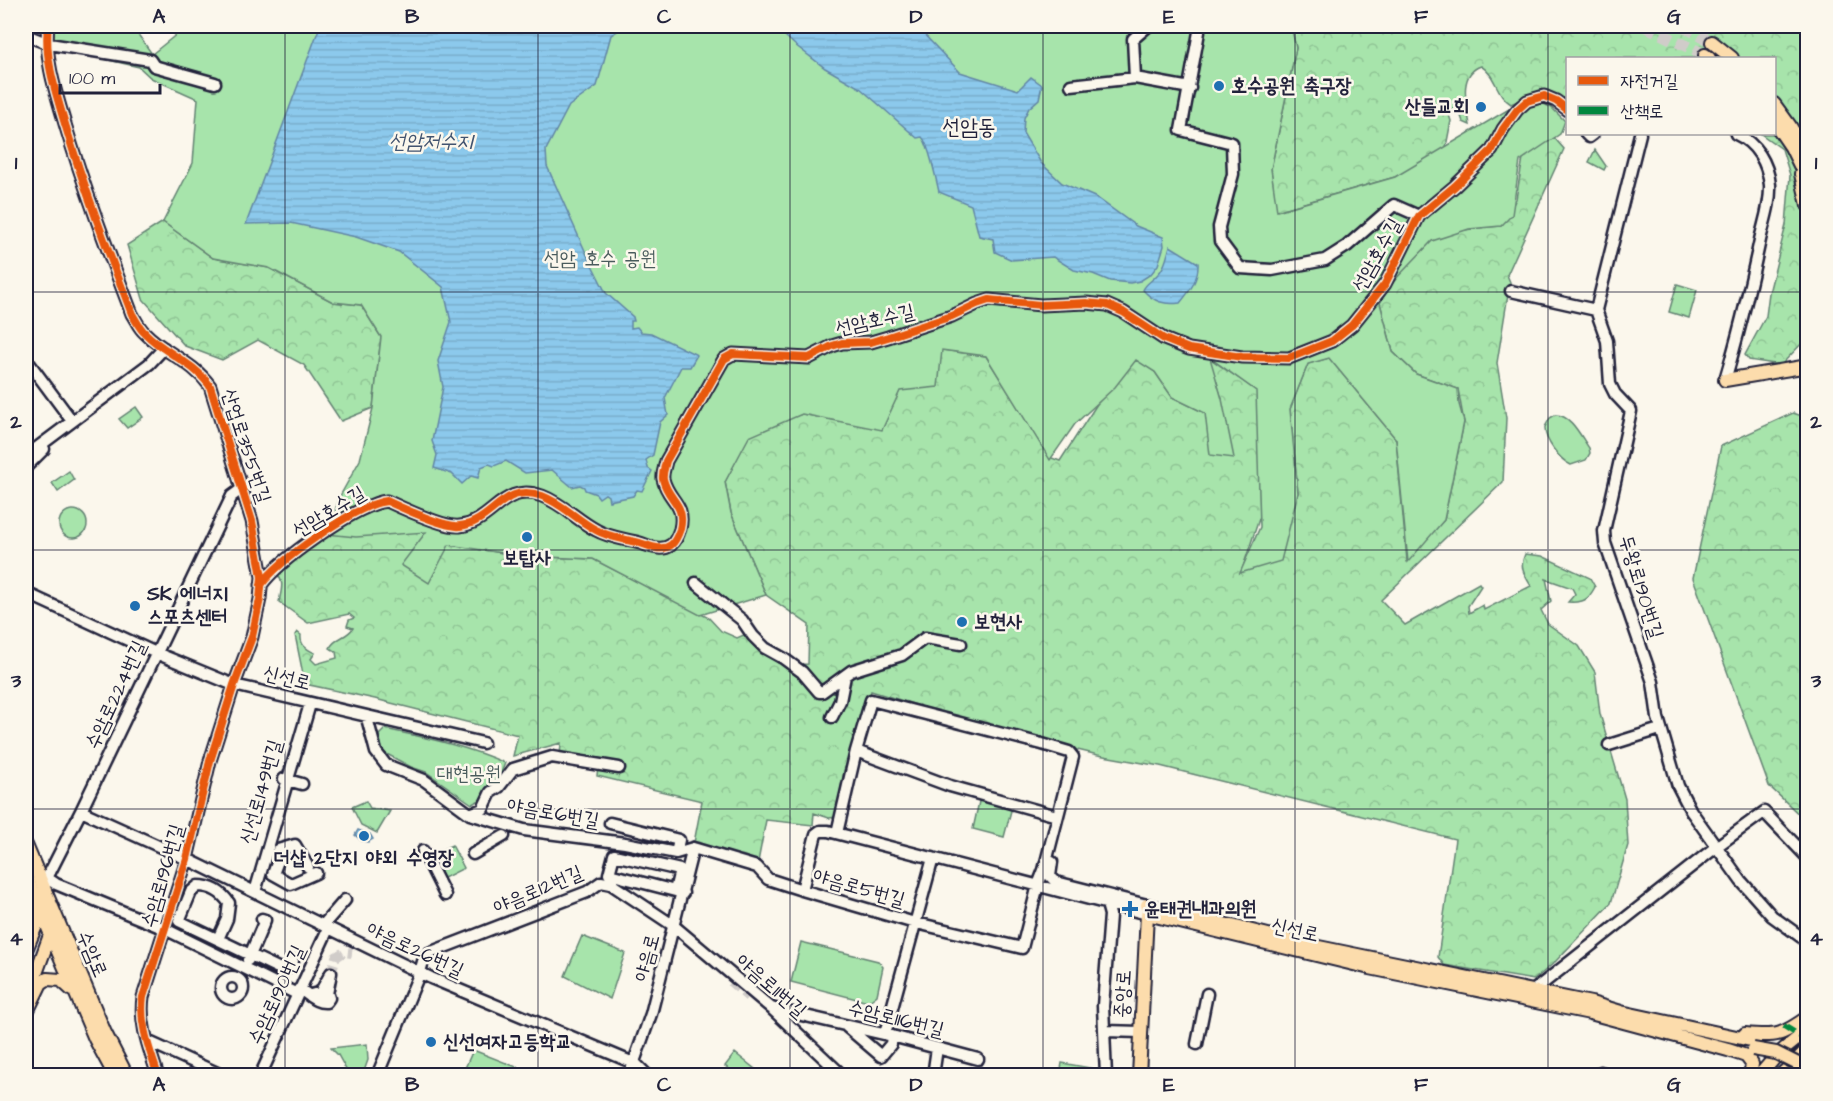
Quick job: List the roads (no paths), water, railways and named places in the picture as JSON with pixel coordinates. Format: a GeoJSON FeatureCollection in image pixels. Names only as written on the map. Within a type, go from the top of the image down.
{"type":"FeatureCollection","features":[{"type":"Feature","properties":{"kind":"main road"},"geometry":{"type":"LineString","coordinates":[[1712,42],[1731,57]]}},
{"type":"Feature","properties":{"kind":"main road"},"geometry":{"type":"LineString","coordinates":[[1776,107],[1808,154]]}},
{"type":"Feature","properties":{"kind":"main road"},"geometry":{"type":"LineString","coordinates":[[1776,125],[1791,147],[1808,182]]}},
{"type":"Feature","properties":{"kind":"main road"},"geometry":{"type":"LineString","coordinates":[[1791,147],[1808,205]]}},
{"type":"Feature","properties":{"kind":"main road"},"geometry":{"type":"LineString","coordinates":[[1790,369],[1803,361],[1808,354]]}},
{"type":"Feature","properties":{"kind":"main road"},"geometry":{"type":"LineString","coordinates":[[1725,380],[1808,366]]}},
{"type":"Feature","properties":{"kind":"main road"},"geometry":{"type":"LineString","coordinates":[[1790,369],[1808,377]]}},
{"type":"Feature","properties":{"kind":"main road","name":"수암로"},"geometry":{"type":"LineString","coordinates":[[26,846],[45,883],[46,909]]}},
{"type":"Feature","properties":{"kind":"main road","name":"수암로"},"geometry":{"type":"LineString","coordinates":[[26,876],[46,909],[127,1076]]}},
{"type":"Feature","properties":{"kind":"main road"},"geometry":{"type":"LineString","coordinates":[[28,995],[50,936],[46,909]]}},
{"type":"Feature","properties":{"kind":"main road"},"geometry":{"type":"LineString","coordinates":[[26,950],[46,909]]}},
{"type":"Feature","properties":{"kind":"main road","name":"신선로"},"geometry":{"type":"LineString","coordinates":[[1147,909],[1567,998],[1591,1008]]}},
{"type":"Feature","properties":{"kind":"main road","name":"신선로"},"geometry":{"type":"LineString","coordinates":[[1147,909],[1370,968],[1523,999],[1591,1008]]}},
{"type":"Feature","properties":{"kind":"main road","name":"중앙로"},"geometry":{"type":"LineString","coordinates":[[1139,1076],[1147,909]]}},
{"type":"Feature","properties":{"kind":"main road","name":"수암로"},"geometry":{"type":"LineString","coordinates":[[50,936],[95,1039],[115,1076]]}},
{"type":"Feature","properties":{"kind":"main road"},"geometry":{"type":"LineString","coordinates":[[26,974],[30,980],[28,995]]}},
{"type":"Feature","properties":{"kind":"main road"},"geometry":{"type":"LineString","coordinates":[[26,1014],[41,983],[47,979],[61,980],[76,995]]}},
{"type":"Feature","properties":{"kind":"main road"},"geometry":{"type":"LineString","coordinates":[[1591,1008],[1620,1006],[1743,1034],[1771,1036],[1787,1033],[1808,1017]]}},
{"type":"Feature","properties":{"kind":"main road"},"geometry":{"type":"LineString","coordinates":[[1591,1008],[1754,1045],[1793,1051],[1808,1061]]}},
{"type":"Feature","properties":{"kind":"main road"},"geometry":{"type":"LineString","coordinates":[[1591,1008],[1746,1056],[1752,1064],[1750,1076]]}},
{"type":"Feature","properties":{"kind":"main road"},"geometry":{"type":"LineString","coordinates":[[1759,1076],[1777,1054],[1808,1030]]}},
{"type":"Feature","properties":{"kind":"main road"},"geometry":{"type":"LineString","coordinates":[[1754,1045],[1776,1053],[1808,1070]]}},
{"type":"Feature","properties":{"kind":"main road"},"geometry":{"type":"LineString","coordinates":[[1781,1075],[1808,1049]]}},
{"type":"Feature","properties":{"kind":"street","name":"산업로355번길"},"geometry":{"type":"LineString","coordinates":[[48,26],[56,94],[78,166],[132,314],[145,334],[199,372],[210,386],[243,488],[259,549],[261,585],[258,616],[234,685]]}},
{"type":"Feature","properties":{"kind":"street"},"geometry":{"type":"LineString","coordinates":[[1135,78],[1133,39],[1148,26]]}},
{"type":"Feature","properties":{"kind":"street"},"geometry":{"type":"LineString","coordinates":[[1199,32],[1181,130],[1232,143],[1233,174],[1220,228],[1220,241],[1240,268],[1272,270],[1325,260],[1347,246],[1395,205],[1419,216]]}},
{"type":"Feature","properties":{"kind":"street"},"geometry":{"type":"LineString","coordinates":[[26,35],[49,44],[150,60],[154,66],[215,83]]}},
{"type":"Feature","properties":{"kind":"street"},"geometry":{"type":"LineString","coordinates":[[1071,85],[1135,78],[1190,88]]}},
{"type":"Feature","properties":{"kind":"street","name":"선암호수길"},"geometry":{"type":"LineString","coordinates":[[261,585],[271,572],[287,558],[359,511],[387,501],[425,516],[460,526],[480,519],[508,497],[531,493],[554,501],[602,533],[657,548],[667,547],[677,536],[682,518],[679,506],[663,479],[666,461],[724,359],[733,354],[809,358],[832,345],[871,342],[952,316],[989,300],[1041,305],[1086,303],[1107,305],[1123,312],[1164,339],[1189,349],[1242,357],[1289,358],[1332,341],[1352,325],[1385,284],[1419,216],[1455,186],[1492,150],[1510,118],[1527,101],[1544,96],[1556,100],[1566,108]]}},
{"type":"Feature","properties":{"kind":"street"},"geometry":{"type":"LineString","coordinates":[[1511,291],[1596,310],[1640,135]]}},
{"type":"Feature","properties":{"kind":"street"},"geometry":{"type":"LineString","coordinates":[[1725,380],[1749,291],[1770,186],[1762,158],[1753,146],[1737,135]]}},
{"type":"Feature","properties":{"kind":"street","name":"두왕로190번길"},"geometry":{"type":"LineString","coordinates":[[1596,310],[1607,341],[1610,384],[1615,394],[1631,411],[1604,531],[1605,543],[1653,682],[1660,729],[1678,786],[1690,811],[1716,848],[1772,916],[1808,942]]}},
{"type":"Feature","properties":{"kind":"street"},"geometry":{"type":"LineString","coordinates":[[26,456],[149,364],[164,348]]}},
{"type":"Feature","properties":{"kind":"street"},"geometry":{"type":"LineString","coordinates":[[26,359],[72,421]]}},
{"type":"Feature","properties":{"kind":"street"},"geometry":{"type":"LineString","coordinates":[[26,468],[72,421]]}},
{"type":"Feature","properties":{"kind":"street"},"geometry":{"type":"LineString","coordinates":[[232,496],[243,488]]}},
{"type":"Feature","properties":{"kind":"street"},"geometry":{"type":"LineString","coordinates":[[232,496],[246,500]]}},
{"type":"Feature","properties":{"kind":"street","name":"수암로224번길"},"geometry":{"type":"LineString","coordinates":[[45,883],[232,496]]}},
{"type":"Feature","properties":{"kind":"street"},"geometry":{"type":"LineString","coordinates":[[696,582],[742,621],[765,648],[802,672],[822,693],[851,671],[902,655],[925,638],[961,644]]}},
{"type":"Feature","properties":{"kind":"street","name":"신선로"},"geometry":{"type":"LineString","coordinates":[[26,593],[156,653],[234,685],[483,743]]}},
{"type":"Feature","properties":{"kind":"street"},"geometry":{"type":"LineString","coordinates":[[835,712],[845,676]]}},
{"type":"Feature","properties":{"kind":"street","name":"수암로196번길"},"geometry":{"type":"LineString","coordinates":[[159,1076],[143,1028],[141,1008],[187,859],[210,761],[234,685]]}},
{"type":"Feature","properties":{"kind":"street"},"geometry":{"type":"LineString","coordinates":[[837,833],[871,700],[1042,744],[1069,752],[1073,757],[1044,870],[1038,885]]}},
{"type":"Feature","properties":{"kind":"street","name":"신선로149번길"},"geometry":{"type":"LineString","coordinates":[[253,891],[308,703]]}},
{"type":"Feature","properties":{"kind":"street","name":"야음로6번길"},"geometry":{"type":"LineString","coordinates":[[367,717],[376,752],[386,765],[424,780],[470,814],[524,830],[625,843],[676,853],[693,848]]}},
{"type":"Feature","properties":{"kind":"street"},"geometry":{"type":"LineString","coordinates":[[1609,745],[1660,729]]}},
{"type":"Feature","properties":{"kind":"street"},"geometry":{"type":"LineString","coordinates":[[856,752],[950,786],[1057,816]]}},
{"type":"Feature","properties":{"kind":"street"},"geometry":{"type":"LineString","coordinates":[[470,814],[483,809],[491,792],[499,787],[513,769],[552,757],[619,768]]}},
{"type":"Feature","properties":{"kind":"street"},"geometry":{"type":"LineString","coordinates":[[253,891],[269,847],[286,780],[302,784]]}},
{"type":"Feature","properties":{"kind":"street","name":"야음로26번길"},"geometry":{"type":"LineString","coordinates":[[81,811],[187,859],[420,972],[636,1068]]}},
{"type":"Feature","properties":{"kind":"street"},"geometry":{"type":"LineString","coordinates":[[1523,999],[1764,812],[1808,858]]}},
{"type":"Feature","properties":{"kind":"street"},"geometry":{"type":"LineString","coordinates":[[610,823],[679,840],[676,853]]}},
{"type":"Feature","properties":{"kind":"street","name":"신선로"},"geometry":{"type":"LineString","coordinates":[[802,890],[813,842],[820,831],[837,833],[1107,904],[1147,909]]}},
{"type":"Feature","properties":{"kind":"street"},"geometry":{"type":"LineString","coordinates":[[473,854],[504,836]]}},
{"type":"Feature","properties":{"kind":"street"},"geometry":{"type":"LineString","coordinates":[[269,847],[279,851],[295,845],[312,870],[291,884],[273,874],[282,850]]}},
{"type":"Feature","properties":{"kind":"street","name":"야음로5번길"},"geometry":{"type":"LineString","coordinates":[[693,848],[757,867],[768,879],[802,890],[915,922],[1022,948],[1038,885]]}},
{"type":"Feature","properties":{"kind":"street","name":"야음로"},"geometry":{"type":"LineString","coordinates":[[629,1076],[636,1068],[655,1018],[676,928],[679,892],[693,848]]}},
{"type":"Feature","properties":{"kind":"street"},"geometry":{"type":"LineString","coordinates":[[423,851],[445,896]]}},
{"type":"Feature","properties":{"kind":"street"},"geometry":{"type":"LineString","coordinates":[[1049,851],[1053,855],[1050,876],[1059,883]]}},
{"type":"Feature","properties":{"kind":"street"},"geometry":{"type":"LineString","coordinates":[[615,855],[680,870],[679,892],[609,874],[615,855]]}},
{"type":"Feature","properties":{"kind":"street"},"geometry":{"type":"LineString","coordinates":[[857,1031],[880,1056],[891,1044],[889,1035],[915,922],[933,858]]}},
{"type":"Feature","properties":{"kind":"street","name":"야음로12번길"},"geometry":{"type":"LineString","coordinates":[[420,972],[424,958],[429,953],[579,895],[601,882],[611,884],[676,928]]}},
{"type":"Feature","properties":{"kind":"street"},"geometry":{"type":"LineString","coordinates":[[45,883],[56,884],[165,929],[298,992],[319,994]]}},
{"type":"Feature","properties":{"kind":"street","name":"신선로"},"geometry":{"type":"LineString","coordinates":[[1038,885],[1059,883],[1147,909]]}},
{"type":"Feature","properties":{"kind":"street"},"geometry":{"type":"LineString","coordinates":[[218,939],[227,919],[229,903],[219,891],[208,886],[198,886],[191,892],[179,921],[285,970],[293,962]]}},
{"type":"Feature","properties":{"kind":"street","name":"수암로190번길"},"geometry":{"type":"LineString","coordinates":[[260,1076],[328,929],[325,923],[345,900]]}},
{"type":"Feature","properties":{"kind":"street"},"geometry":{"type":"LineString","coordinates":[[1106,1076],[1102,1006],[1110,915],[1107,904]]}},
{"type":"Feature","properties":{"kind":"street"},"geometry":{"type":"LineString","coordinates":[[240,979],[233,976],[219,976],[221,991],[225,997],[232,999],[242,993],[243,986],[240,979],[265,921],[262,919]]}},
{"type":"Feature","properties":{"kind":"street","name":"야음로"},"geometry":{"type":"LineString","coordinates":[[636,1068],[676,928]]}},
{"type":"Feature","properties":{"kind":"street","name":"야음로11번길"},"geometry":{"type":"LineString","coordinates":[[676,928],[770,1007],[843,1076]]}},
{"type":"Feature","properties":{"kind":"street"},"geometry":{"type":"LineString","coordinates":[[377,1076],[420,972]]}},
{"type":"Feature","properties":{"kind":"street"},"geometry":{"type":"LineString","coordinates":[[1555,974],[1557,989],[1567,998]]}},
{"type":"Feature","properties":{"kind":"street"},"geometry":{"type":"LineString","coordinates":[[1197,1044],[1207,994]]}},
{"type":"Feature","properties":{"kind":"street","name":"수암로116번길"},"geometry":{"type":"LineString","coordinates":[[770,1007],[797,1017],[845,1025],[857,1031],[889,1035],[978,1059]]}},
{"type":"Feature","properties":{"kind":"street"},"geometry":{"type":"LineString","coordinates":[[1105,1031],[1141,1032]]}},
{"type":"Feature","properties":{"kind":"street"},"geometry":{"type":"LineString","coordinates":[[147,1041],[224,1076]]}},
{"type":"Feature","properties":{"kind":"street"},"geometry":{"type":"LineString","coordinates":[[933,1076],[937,1048]]}},
{"type":"Feature","properties":{"kind":"street"},"geometry":{"type":"LineString","coordinates":[[636,1068],[648,1076]]}},
{"type":"Feature","properties":{"kind":"street"},"geometry":{"type":"LineString","coordinates":[[1601,1072],[1613,1076]]}},
{"type":"Feature","properties":{"kind":"water","name":"선암저수지"},"geometry":{"type":"Polygon","coordinates":[[[320,26],[625,26],[611,35],[597,86],[569,106],[546,150],[547,166],[586,253],[606,293],[633,317],[631,328],[637,327],[641,332],[651,333],[697,355],[690,367],[681,367],[665,398],[668,415],[660,422],[653,455],[646,460],[648,468],[652,471],[642,491],[637,490],[633,496],[609,501],[605,494],[599,498],[580,485],[572,487],[552,470],[525,473],[506,461],[494,466],[489,464],[481,467],[478,478],[471,476],[462,484],[452,474],[434,468],[437,455],[432,441],[443,387],[438,361],[451,322],[443,287],[399,252],[356,237],[291,223],[246,224],[320,26]]]}},
{"type":"Feature","properties":{"kind":"water"},"geometry":{"type":"Polygon","coordinates":[[[774,26],[916,26],[960,72],[1018,90],[1031,77],[1042,85],[1039,99],[1029,108],[1024,118],[1023,133],[1041,163],[1062,183],[1097,198],[1136,226],[1163,237],[1164,246],[1158,265],[1151,274],[1140,281],[1130,283],[1110,281],[1074,270],[1053,257],[1012,260],[995,252],[993,239],[979,236],[971,205],[939,192],[930,154],[922,137],[917,138],[860,88],[825,68],[774,26]]]}},
{"type":"Feature","properties":{"kind":"water"},"geometry":{"type":"Polygon","coordinates":[[[1170,246],[1198,263],[1198,269],[1195,280],[1180,303],[1169,304],[1160,302],[1143,290],[1162,269],[1170,246]]]}},
{"type":"Feature","properties":{"kind":"water","name":"더샵 2단지 야외 수영장"},"geometry":{"type":"Polygon","coordinates":[[[358,830],[370,834],[373,839],[368,842],[362,841],[355,835],[358,830]]]}},
{"type":"Feature","properties":{"kind":"tunnel"},"geometry":{"type":"LineString","coordinates":[[1645,26],[1705,55]]}},
{"type":"Feature","properties":{"kind":"tunnel"},"geometry":{"type":"LineString","coordinates":[[1684,26],[1712,42]]}},
{"type":"Feature","properties":{"kind":"tunnel"},"geometry":{"type":"LineString","coordinates":[[331,973],[336,957],[344,952],[352,953]]}},
{"type":"Feature","properties":{"kind":"tunnel"},"geometry":{"type":"LineString","coordinates":[[731,982],[748,997]]}},
{"type":"Feature","properties":{"kind":"place","name":"호수공원 축구장"},"geometry":{"type":"Point","coordinates":[1219,86]}},
{"type":"Feature","properties":{"kind":"place","name":"산들교회"},"geometry":{"type":"Point","coordinates":[1481,107]}},
{"type":"Feature","properties":{"kind":"place","name":"보탑사"},"geometry":{"type":"Point","coordinates":[527,537]}},
{"type":"Feature","properties":{"kind":"place","name":"SK 에너지 스포츠센터"},"geometry":{"type":"Point","coordinates":[135,606]}},
{"type":"Feature","properties":{"kind":"place","name":"보현사"},"geometry":{"type":"Point","coordinates":[962,622]}},
{"type":"Feature","properties":{"kind":"place","name":"더샵 2단지 야외 수영장"},"geometry":{"type":"Point","coordinates":[364,836]}},
{"type":"Feature","properties":{"kind":"place","name":"윤태권내과의원"},"geometry":{"type":"Point","coordinates":[1130,909]}},
{"type":"Feature","properties":{"kind":"place","name":"신선여자고등학교"},"geometry":{"type":"Point","coordinates":[431,1042]}},
{"type":"Feature","properties":{"kind":"district","name":"선암동"},"geometry":{"type":"Point","coordinates":[969,127]}},
{"type":"Feature","properties":{"kind":"park label","name":"선암 호수 공원"},"geometry":{"type":"Point","coordinates":[600,259]}},
{"type":"Feature","properties":{"kind":"park label","name":"대현공원"},"geometry":{"type":"Point","coordinates":[469,774]}}]}
